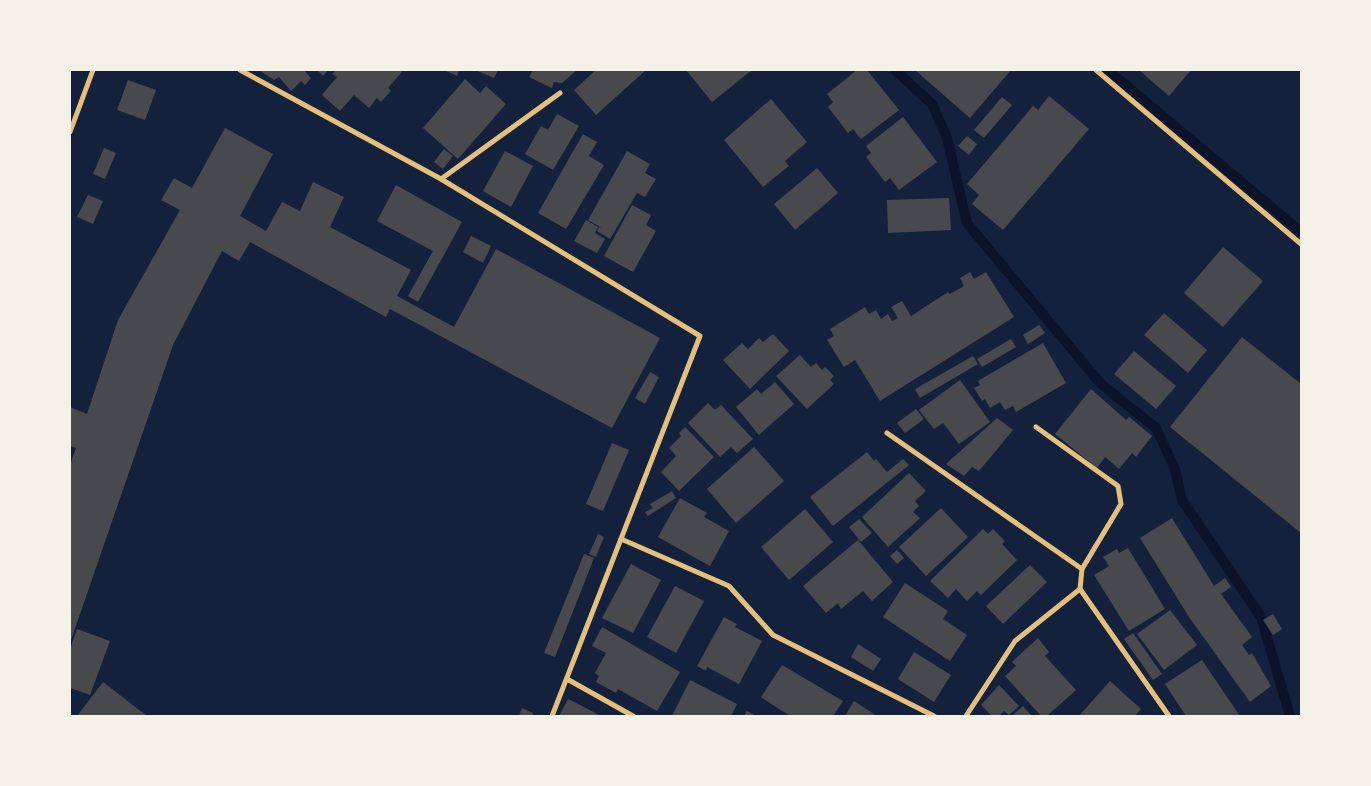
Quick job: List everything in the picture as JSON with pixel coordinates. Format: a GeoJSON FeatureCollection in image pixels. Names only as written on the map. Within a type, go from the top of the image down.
{"type":"FeatureCollection","features":[{"type":"Feature","properties":{"kind":"street"},"geometry":{"type":"LineString","coordinates":[[70,132],[93,70]]}},
{"type":"Feature","properties":{"kind":"street"},"geometry":{"type":"LineString","coordinates":[[240,70],[442,179],[700,336],[552,716]]}},
{"type":"Feature","properties":{"kind":"street"},"geometry":{"type":"LineString","coordinates":[[1096,70],[1301,244]]}},
{"type":"Feature","properties":{"kind":"street"},"geometry":{"type":"LineString","coordinates":[[442,179],[560,93]]}},
{"type":"Feature","properties":{"kind":"street"},"geometry":{"type":"LineString","coordinates":[[1036,427],[1118,486],[1121,504],[1082,569],[1080,589],[1169,716]]}},
{"type":"Feature","properties":{"kind":"street"},"geometry":{"type":"LineString","coordinates":[[887,432],[1082,569]]}},
{"type":"Feature","properties":{"kind":"street"},"geometry":{"type":"LineString","coordinates":[[621,539],[728,586],[773,635],[934,716]]}},
{"type":"Feature","properties":{"kind":"street"},"geometry":{"type":"LineString","coordinates":[[966,716],[1015,641],[1080,589]]}},
{"type":"Feature","properties":{"kind":"street"},"geometry":{"type":"LineString","coordinates":[[567,679],[633,716]]}},
{"type":"Feature","properties":{"kind":"building"},"geometry":{"type":"Polygon","coordinates":[[[259,70],[304,70],[311,78],[305,85],[301,81],[291,91],[279,77],[274,80],[259,70]]]}},
{"type":"Feature","properties":{"kind":"building"},"geometry":{"type":"Polygon","coordinates":[[[317,70],[328,70],[323,76],[317,70]]]}},
{"type":"Feature","properties":{"kind":"building"},"geometry":{"type":"Polygon","coordinates":[[[336,70],[399,70],[402,72],[388,88],[391,91],[381,102],[377,98],[369,108],[354,95],[340,111],[322,95],[337,77],[332,74],[336,70]]]}},
{"type":"Feature","properties":{"kind":"building"},"geometry":{"type":"Polygon","coordinates":[[[444,70],[459,70],[457,76],[444,70]]]}},
{"type":"Feature","properties":{"kind":"building"},"geometry":{"type":"Polygon","coordinates":[[[475,70],[498,70],[494,78],[475,70]]]}},
{"type":"Feature","properties":{"kind":"building"},"geometry":{"type":"Polygon","coordinates":[[[533,70],[577,70],[562,83],[554,82],[552,88],[529,77],[533,70]]]}},
{"type":"Feature","properties":{"kind":"building"},"geometry":{"type":"Polygon","coordinates":[[[596,70],[646,70],[596,115],[574,90],[596,70]]]}},
{"type":"Feature","properties":{"kind":"building"},"geometry":{"type":"Polygon","coordinates":[[[686,70],[752,70],[712,102],[686,70]]]}},
{"type":"Feature","properties":{"kind":"building"},"geometry":{"type":"Polygon","coordinates":[[[857,70],[867,70],[899,110],[861,139],[853,129],[848,133],[828,107],[833,102],[827,94],[857,70]]]}},
{"type":"Feature","properties":{"kind":"building"},"geometry":{"type":"Polygon","coordinates":[[[915,70],[1011,70],[970,118],[915,70]]]}},
{"type":"Feature","properties":{"kind":"building"},"geometry":{"type":"Polygon","coordinates":[[[1139,70],[1191,70],[1169,96],[1139,70]]]}},
{"type":"Feature","properties":{"kind":"building"},"geometry":{"type":"Polygon","coordinates":[[[465,79],[480,93],[486,86],[506,104],[458,159],[423,128],[465,79]]]}},
{"type":"Feature","properties":{"kind":"building"},"geometry":{"type":"Polygon","coordinates":[[[128,80],[156,90],[145,120],[117,110],[128,80]]]}},
{"type":"Feature","properties":{"kind":"building"},"geometry":{"type":"Polygon","coordinates":[[[1049,96],[1089,129],[1003,230],[972,204],[979,195],[967,184],[1033,106],[1038,110],[1049,96]]]}},
{"type":"Feature","properties":{"kind":"building"},"geometry":{"type":"Polygon","coordinates":[[[1002,97],[1012,105],[984,138],[974,130],[1002,97]]]}},
{"type":"Feature","properties":{"kind":"building"},"geometry":{"type":"Polygon","coordinates":[[[771,99],[807,142],[785,161],[789,166],[763,187],[724,140],[771,99]]]}},
{"type":"Feature","properties":{"kind":"building"},"geometry":{"type":"Polygon","coordinates":[[[557,114],[579,126],[553,170],[525,154],[541,126],[548,130],[557,114]]]}},
{"type":"Feature","properties":{"kind":"building"},"geometry":{"type":"Polygon","coordinates":[[[903,117],[937,162],[899,190],[890,178],[885,182],[866,157],[871,153],[866,146],[903,117]]]}},
{"type":"Feature","properties":{"kind":"building"},"geometry":{"type":"Polygon","coordinates":[[[225,128],[273,154],[240,216],[266,231],[282,202],[300,211],[313,182],[344,197],[330,227],[411,270],[397,296],[454,327],[496,249],[660,338],[612,428],[390,309],[386,317],[250,242],[239,261],[222,251],[173,345],[70,643],[70,465],[76,448],[70,446],[70,407],[87,414],[118,320],[180,210],[161,200],[174,178],[192,188],[225,128]]]}},
{"type":"Feature","properties":{"kind":"building"},"geometry":{"type":"Polygon","coordinates":[[[583,134],[597,142],[589,156],[604,165],[566,229],[538,213],[583,134]]]}},
{"type":"Feature","properties":{"kind":"building"},"geometry":{"type":"Polygon","coordinates":[[[967,136],[977,144],[969,155],[958,146],[967,136]]]}},
{"type":"Feature","properties":{"kind":"building"},"geometry":{"type":"Polygon","coordinates":[[[104,148],[116,153],[105,179],[93,174],[104,148]]]}},
{"type":"Feature","properties":{"kind":"building"},"geometry":{"type":"Polygon","coordinates":[[[444,149],[453,156],[443,169],[434,162],[444,149]]]}},
{"type":"Feature","properties":{"kind":"building"},"geometry":{"type":"Polygon","coordinates":[[[505,151],[533,166],[511,207],[483,191],[505,151]]]}},
{"type":"Feature","properties":{"kind":"building"},"geometry":{"type":"Polygon","coordinates":[[[627,151],[650,164],[645,173],[656,179],[645,197],[637,193],[610,239],[597,231],[599,227],[602,228],[588,220],[627,151]]]}},
{"type":"Feature","properties":{"kind":"building"},"geometry":{"type":"Polygon","coordinates":[[[817,168],[838,193],[795,230],[774,204],[817,168]]]}},
{"type":"Feature","properties":{"kind":"building"},"geometry":{"type":"Polygon","coordinates":[[[396,185],[462,222],[418,302],[408,296],[433,251],[377,221],[396,185]]]}},
{"type":"Feature","properties":{"kind":"building"},"geometry":{"type":"Polygon","coordinates":[[[88,195],[103,201],[93,224],[77,217],[88,195]]]}},
{"type":"Feature","properties":{"kind":"building"},"geometry":{"type":"Polygon","coordinates":[[[949,198],[951,230],[888,233],[887,200],[949,198]]]}},
{"type":"Feature","properties":{"kind":"building"},"geometry":{"type":"Polygon","coordinates":[[[632,205],[651,215],[646,225],[656,231],[633,272],[604,256],[632,205]]]}},
{"type":"Feature","properties":{"kind":"building"},"geometry":{"type":"Polygon","coordinates":[[[586,220],[598,227],[595,233],[605,239],[597,253],[574,241],[586,220]]]}},
{"type":"Feature","properties":{"kind":"building"},"geometry":{"type":"Polygon","coordinates":[[[471,236],[491,246],[483,263],[463,252],[471,236]]]}},
{"type":"Feature","properties":{"kind":"building"},"geometry":{"type":"Polygon","coordinates":[[[1223,247],[1263,281],[1223,327],[1184,293],[1223,247]]]}},
{"type":"Feature","properties":{"kind":"building"},"geometry":{"type":"Polygon","coordinates":[[[970,272],[974,279],[986,272],[1014,317],[880,401],[855,360],[844,367],[827,340],[834,336],[830,329],[865,307],[869,314],[876,310],[881,319],[888,314],[892,321],[898,318],[891,307],[902,301],[911,316],[948,292],[950,294],[964,286],[960,278],[970,272]]]}},
{"type":"Feature","properties":{"kind":"building"},"geometry":{"type":"Polygon","coordinates":[[[1164,313],[1207,350],[1188,373],[1144,335],[1164,313]]]}},
{"type":"Feature","properties":{"kind":"building"},"geometry":{"type":"Polygon","coordinates":[[[1039,325],[1045,333],[1028,344],[1023,335],[1039,325]]]}},
{"type":"Feature","properties":{"kind":"building"},"geometry":{"type":"Polygon","coordinates":[[[773,334],[789,351],[750,389],[723,360],[742,343],[748,349],[759,338],[763,342],[773,334]]]}},
{"type":"Feature","properties":{"kind":"building"},"geometry":{"type":"Polygon","coordinates":[[[1242,337],[1301,384],[1301,533],[1170,427],[1242,337]]]}},
{"type":"Feature","properties":{"kind":"building"},"geometry":{"type":"Polygon","coordinates":[[[1011,339],[1016,347],[982,367],[977,359],[1011,339]]]}},
{"type":"Feature","properties":{"kind":"building"},"geometry":{"type":"Polygon","coordinates":[[[1043,343],[1066,383],[1016,412],[1013,406],[1005,410],[1000,402],[990,408],[985,399],[982,401],[974,388],[980,385],[978,381],[1043,343]]]}},
{"type":"Feature","properties":{"kind":"building"},"geometry":{"type":"Polygon","coordinates":[[[1134,351],[1176,386],[1156,409],[1114,374],[1134,351]]]}},
{"type":"Feature","properties":{"kind":"building"},"geometry":{"type":"Polygon","coordinates":[[[800,355],[811,367],[816,363],[822,370],[825,367],[834,376],[830,380],[834,384],[807,409],[776,376],[800,355]]]}},
{"type":"Feature","properties":{"kind":"building"},"geometry":{"type":"Polygon","coordinates":[[[973,356],[978,364],[920,398],[915,389],[973,356]]]}},
{"type":"Feature","properties":{"kind":"building"},"geometry":{"type":"Polygon","coordinates":[[[650,372],[659,377],[645,404],[635,398],[650,372]]]}},
{"type":"Feature","properties":{"kind":"building"},"geometry":{"type":"Polygon","coordinates":[[[960,380],[990,422],[959,444],[943,423],[934,429],[919,410],[960,380]]]}},
{"type":"Feature","properties":{"kind":"building"},"geometry":{"type":"Polygon","coordinates":[[[775,382],[794,404],[759,435],[736,407],[757,389],[761,394],[775,382]]]}},
{"type":"Feature","properties":{"kind":"building"},"geometry":{"type":"Polygon","coordinates":[[[1091,389],[1126,420],[1129,417],[1152,436],[1136,457],[1132,453],[1119,469],[1105,457],[1097,468],[1055,434],[1091,389]]]}},
{"type":"Feature","properties":{"kind":"building"},"geometry":{"type":"Polygon","coordinates":[[[708,403],[715,410],[721,405],[753,439],[737,453],[731,447],[720,457],[688,423],[708,403]]]}},
{"type":"Feature","properties":{"kind":"building"},"geometry":{"type":"Polygon","coordinates":[[[916,409],[924,419],[905,433],[897,423],[916,409]]]}},
{"type":"Feature","properties":{"kind":"building"},"geometry":{"type":"Polygon","coordinates":[[[997,418],[1013,430],[979,471],[972,467],[964,476],[946,464],[997,418]]]}},
{"type":"Feature","properties":{"kind":"building"},"geometry":{"type":"Polygon","coordinates":[[[685,427],[714,457],[679,491],[661,472],[676,456],[669,448],[681,436],[679,433],[685,427]]]}},
{"type":"Feature","properties":{"kind":"building"},"geometry":{"type":"Polygon","coordinates":[[[612,443],[629,450],[603,511],[586,504],[612,443]]]}},
{"type":"Feature","properties":{"kind":"building"},"geometry":{"type":"Polygon","coordinates":[[[754,447],[784,481],[736,523],[707,489],[754,447]]]}},
{"type":"Feature","properties":{"kind":"building"},"geometry":{"type":"Polygon","coordinates":[[[867,452],[887,472],[903,459],[909,465],[833,526],[810,497],[867,452]]]}},
{"type":"Feature","properties":{"kind":"building"},"geometry":{"type":"Polygon","coordinates":[[[909,473],[926,491],[915,501],[919,506],[913,512],[920,518],[888,547],[862,517],[909,473]]]}},
{"type":"Feature","properties":{"kind":"building"},"geometry":{"type":"Polygon","coordinates":[[[672,491],[676,498],[648,516],[645,512],[653,508],[650,504],[672,491]]]}},
{"type":"Feature","properties":{"kind":"building"},"geometry":{"type":"Polygon","coordinates":[[[680,498],[707,513],[704,517],[729,531],[710,566],[658,537],[680,498]]]}},
{"type":"Feature","properties":{"kind":"building"},"geometry":{"type":"Polygon","coordinates":[[[941,508],[968,537],[926,576],[899,547],[941,508]]]}},
{"type":"Feature","properties":{"kind":"building"},"geometry":{"type":"Polygon","coordinates":[[[805,509],[833,542],[789,580],[761,547],[805,509]]]}},
{"type":"Feature","properties":{"kind":"building"},"geometry":{"type":"Polygon","coordinates":[[[1172,518],[1214,586],[1225,578],[1231,587],[1221,594],[1252,637],[1242,645],[1249,655],[1252,653],[1271,686],[1250,702],[1189,617],[1140,538],[1172,518]]]}},
{"type":"Feature","properties":{"kind":"building"},"geometry":{"type":"Polygon","coordinates":[[[859,519],[872,533],[861,542],[849,527],[859,519]]]}},
{"type":"Feature","properties":{"kind":"building"},"geometry":{"type":"Polygon","coordinates":[[[983,529],[988,534],[993,529],[1005,541],[1002,544],[1017,560],[981,595],[977,591],[967,601],[956,589],[948,598],[930,581],[983,529]]]}},
{"type":"Feature","properties":{"kind":"building"},"geometry":{"type":"Polygon","coordinates":[[[598,534],[604,537],[596,557],[589,554],[598,534]]]}},
{"type":"Feature","properties":{"kind":"building"},"geometry":{"type":"Polygon","coordinates":[[[858,540],[893,582],[872,601],[863,591],[841,609],[838,603],[826,613],[803,586],[858,540]]]}},
{"type":"Feature","properties":{"kind":"building"},"geometry":{"type":"Polygon","coordinates":[[[1128,548],[1165,609],[1129,631],[1094,575],[1109,566],[1103,557],[1117,549],[1119,553],[1128,548]]]}},
{"type":"Feature","properties":{"kind":"building"},"geometry":{"type":"Polygon","coordinates":[[[897,550],[904,558],[897,564],[890,556],[897,550]]]}},
{"type":"Feature","properties":{"kind":"building"},"geometry":{"type":"Polygon","coordinates":[[[584,554],[594,558],[555,657],[544,653],[584,554]]]}},
{"type":"Feature","properties":{"kind":"building"},"geometry":{"type":"Polygon","coordinates":[[[631,564],[661,580],[633,633],[602,618],[631,564]]]}},
{"type":"Feature","properties":{"kind":"building"},"geometry":{"type":"Polygon","coordinates":[[[1030,565],[1047,582],[1003,624],[986,606],[1030,565]]]}},
{"type":"Feature","properties":{"kind":"building"},"geometry":{"type":"Polygon","coordinates":[[[905,583],[948,611],[943,619],[967,635],[950,661],[883,617],[905,583]]]}},
{"type":"Feature","properties":{"kind":"building"},"geometry":{"type":"Polygon","coordinates":[[[675,586],[704,601],[676,653],[647,637],[675,586]]]}},
{"type":"Feature","properties":{"kind":"building"},"geometry":{"type":"Polygon","coordinates":[[[1170,610],[1197,645],[1164,670],[1137,634],[1170,610]]]}},
{"type":"Feature","properties":{"kind":"building"},"geometry":{"type":"Polygon","coordinates":[[[1273,614],[1282,629],[1273,635],[1263,620],[1273,614]]]}},
{"type":"Feature","properties":{"kind":"building"},"geometry":{"type":"Polygon","coordinates":[[[724,617],[737,624],[735,627],[762,641],[739,684],[707,667],[706,671],[697,666],[724,617]]]}},
{"type":"Feature","properties":{"kind":"building"},"geometry":{"type":"Polygon","coordinates":[[[602,627],[680,672],[657,711],[618,689],[616,693],[596,682],[599,676],[595,673],[606,653],[592,646],[602,627]]]}},
{"type":"Feature","properties":{"kind":"building"},"geometry":{"type":"Polygon","coordinates":[[[77,629],[110,641],[90,695],[70,688],[70,649],[77,629]]]}},
{"type":"Feature","properties":{"kind":"building"},"geometry":{"type":"Polygon","coordinates":[[[1133,633],[1162,674],[1153,680],[1124,639],[1133,633]]]}},
{"type":"Feature","properties":{"kind":"building"},"geometry":{"type":"Polygon","coordinates":[[[1038,638],[1049,652],[1045,656],[1076,690],[1047,716],[1041,716],[1005,676],[1016,666],[1012,662],[1038,638]]]}},
{"type":"Feature","properties":{"kind":"building"},"geometry":{"type":"Polygon","coordinates":[[[858,644],[881,659],[873,671],[851,657],[858,644]]]}},
{"type":"Feature","properties":{"kind":"building"},"geometry":{"type":"Polygon","coordinates":[[[914,652],[951,675],[934,702],[898,679],[914,652]]]}},
{"type":"Feature","properties":{"kind":"building"},"geometry":{"type":"Polygon","coordinates":[[[1202,660],[1240,716],[1186,716],[1165,684],[1202,660]]]}},
{"type":"Feature","properties":{"kind":"building"},"geometry":{"type":"Polygon","coordinates":[[[782,665],[843,701],[833,716],[790,716],[761,697],[782,665]]]}},
{"type":"Feature","properties":{"kind":"building"},"geometry":{"type":"Polygon","coordinates":[[[690,680],[737,704],[731,716],[672,716],[690,680]]]}},
{"type":"Feature","properties":{"kind":"building"},"geometry":{"type":"Polygon","coordinates":[[[1110,681],[1141,709],[1135,716],[1079,716],[1110,681]]]}},
{"type":"Feature","properties":{"kind":"building"},"geometry":{"type":"Polygon","coordinates":[[[103,682],[147,716],[77,716],[103,682]]]}},
{"type":"Feature","properties":{"kind":"building"},"geometry":{"type":"Polygon","coordinates":[[[999,685],[1019,706],[1009,715],[1004,711],[999,716],[992,716],[981,705],[999,685]]]}},
{"type":"Feature","properties":{"kind":"building"},"geometry":{"type":"Polygon","coordinates":[[[568,699],[582,706],[601,716],[559,716],[568,699]]]}},
{"type":"Feature","properties":{"kind":"building"},"geometry":{"type":"Polygon","coordinates":[[[854,701],[877,716],[845,716],[854,701]]]}},
{"type":"Feature","properties":{"kind":"building"},"geometry":{"type":"Polygon","coordinates":[[[1023,706],[1032,716],[1012,716],[1023,706]]]}},
{"type":"Feature","properties":{"kind":"building"},"geometry":{"type":"Polygon","coordinates":[[[522,708],[533,713],[532,716],[519,716],[522,708]]]}},
{"type":"Feature","properties":{"kind":"building"},"geometry":{"type":"Polygon","coordinates":[[[747,711],[756,716],[744,716],[747,711]]]}},
{"type":"Feature","properties":{"kind":"waterway"},"geometry":{"type":"LineString","coordinates":[[895,70],[932,104],[947,138],[967,223],[1101,384],[1156,428],[1175,469],[1182,500],[1261,617],[1290,716]]}},
{"type":"Feature","properties":{"kind":"waterway"},"geometry":{"type":"LineString","coordinates":[[1108,70],[1301,232]]}}]}
